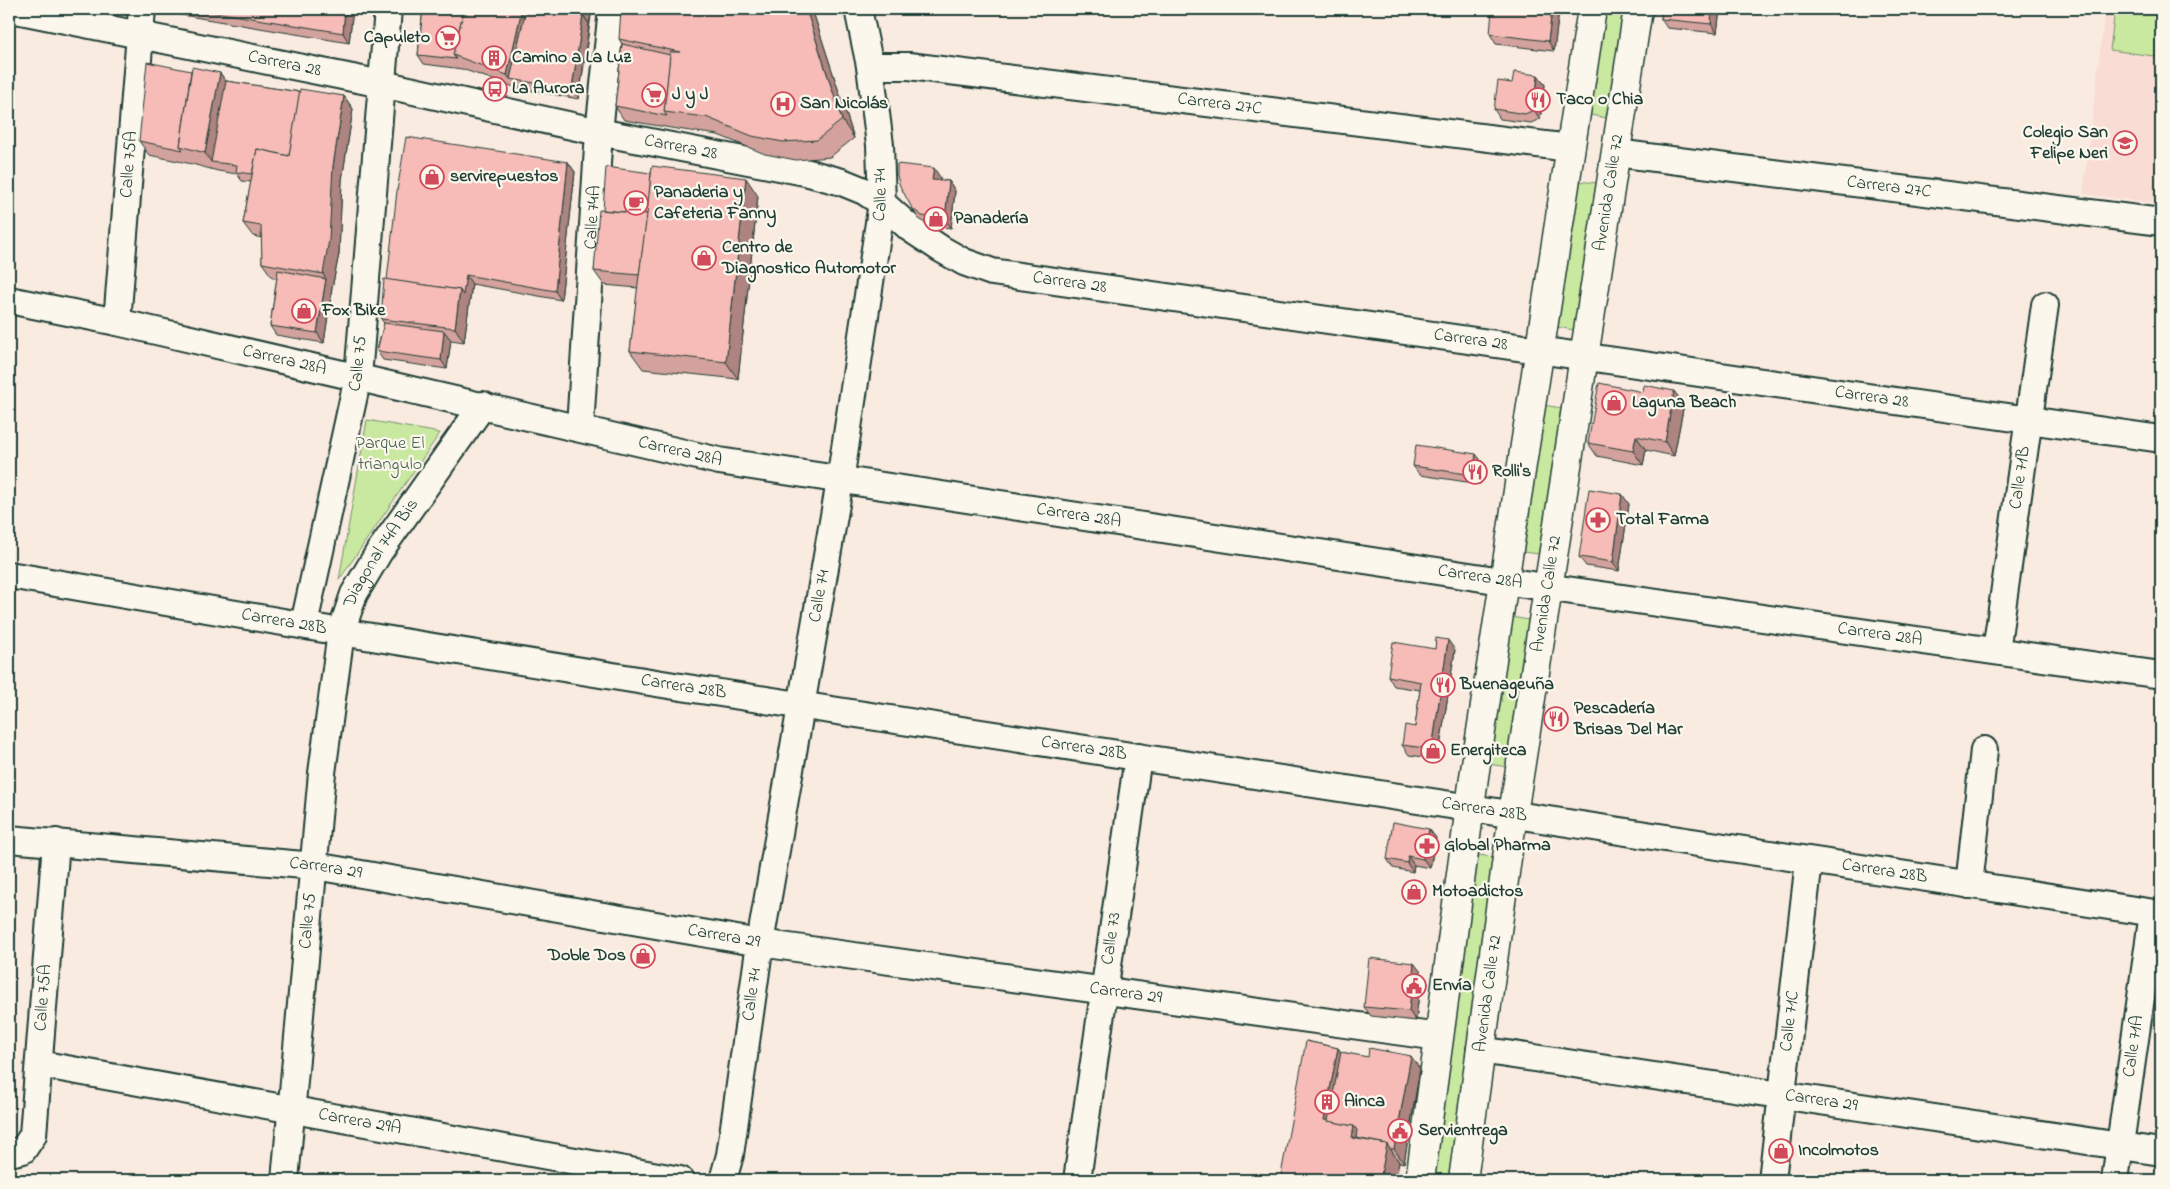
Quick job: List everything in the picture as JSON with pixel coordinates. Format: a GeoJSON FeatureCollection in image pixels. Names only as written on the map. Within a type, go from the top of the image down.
{"type":"FeatureCollection","features":[{"type":"Feature","properties":{"kind":"main road"},"geometry":{"type":"LineString","coordinates":[[1420,1180],[1470,808],[1592,9]]}},
{"type":"Feature","properties":{"kind":"main road","name":"Avenida Calle 72"},"geometry":{"type":"LineString","coordinates":[[1463,1180],[1513,814],[1638,9]]}},
{"type":"Feature","properties":{"kind":"street","name":"Carrera 28"},"geometry":{"type":"LineString","coordinates":[[11,9],[382,84],[599,132],[805,172],[842,182],[864,191],[941,249],[964,262],[992,272],[2161,440]]}},
{"type":"Feature","properties":{"kind":"street","name":"Calle 75A"},"geometry":{"type":"LineString","coordinates":[[117,322],[142,9]]}},
{"type":"Feature","properties":{"kind":"street","name":"Calle 75"},"geometry":{"type":"LineString","coordinates":[[304,624],[358,377],[388,9]]}},
{"type":"Feature","properties":{"kind":"street","name":"Calle 74A"},"geometry":{"type":"LineString","coordinates":[[580,427],[599,132],[612,9]]}},
{"type":"Feature","properties":{"kind":"street","name":"Calle 74"},"geometry":{"type":"LineString","coordinates":[[723,1180],[730,1155],[760,943],[840,481],[882,203],[880,145],[870,66],[858,9]]}},
{"type":"Feature","properties":{"kind":"street","name":"Carrera 27C"},"geometry":{"type":"LineString","coordinates":[[870,66],[909,66],[1570,148]]}},
{"type":"Feature","properties":{"kind":"street","name":"Carrera 27C"},"geometry":{"type":"LineString","coordinates":[[1616,153],[2161,222]]}},
{"type":"Feature","properties":{"kind":"street","name":"Carrera 28A"},"geometry":{"type":"LineString","coordinates":[[9,300],[117,322],[580,427],[719,461],[1548,588],[2161,675]]}},
{"type":"Feature","properties":{"kind":"street","name":"Calle 71B"},"geometry":{"type":"LineString","coordinates":[[1996,652],[2045,305]]}},
{"type":"Feature","properties":{"kind":"street","name":"Diagonal 74A Bis"},"geometry":{"type":"LineString","coordinates":[[341,632],[354,594],[379,552],[483,405]]}},
{"type":"Feature","properties":{"kind":"street","name":"Carrera 28B"},"geometry":{"type":"LineString","coordinates":[[9,575],[304,624],[341,632],[802,706],[2157,914]]}},
{"type":"Feature","properties":{"kind":"street","name":"Calle 75"},"geometry":{"type":"LineString","coordinates":[[285,1180],[322,773],[341,632]]}},
{"type":"Feature","properties":{"kind":"street"},"geometry":{"type":"LineString","coordinates":[[1969,885],[1984,750]]}},
{"type":"Feature","properties":{"kind":"street","name":"Calle 73"},"geometry":{"type":"LineString","coordinates":[[1077,1180],[1138,757]]}},
{"type":"Feature","properties":{"kind":"street","name":"Carrera 29"},"geometry":{"type":"LineString","coordinates":[[9,839],[315,866],[760,943],[1439,1037]]}},
{"type":"Feature","properties":{"kind":"street","name":"Calle 75A"},"geometry":{"type":"LineString","coordinates":[[16,1152],[33,1135],[56,842]]}},
{"type":"Feature","properties":{"kind":"street","name":"Calle 71C"},"geometry":{"type":"LineString","coordinates":[[1772,1180],[1808,861]]}},
{"type":"Feature","properties":{"kind":"street","name":"Calle 71A"},"geometry":{"type":"LineString","coordinates":[[2115,1180],[2157,914]]}},
{"type":"Feature","properties":{"kind":"street","name":"Carrera 29"},"geometry":{"type":"LineString","coordinates":[[1480,1050],[2161,1152]]}},
{"type":"Feature","properties":{"kind":"street","name":"Carrera 29A"},"geometry":{"type":"LineString","coordinates":[[39,1064],[680,1180]]}},
{"type":"Feature","properties":{"kind":"shaded area","name":"Colegio San Felipe Neri"},"geometry":{"type":"Polygon","coordinates":[[[2105,9],[2161,9],[2161,204],[2083,194],[2105,9]]]}},
{"type":"Feature","properties":{"kind":"green space"},"geometry":{"type":"Polygon","coordinates":[[[1606,9],[1624,9],[1607,118],[1590,115],[1606,9]]]}},
{"type":"Feature","properties":{"kind":"green space"},"geometry":{"type":"Polygon","coordinates":[[[2115,9],[2161,9],[2161,57],[2110,50],[2115,9]]]}},
{"type":"Feature","properties":{"kind":"green space"},"geometry":{"type":"Polygon","coordinates":[[[1579,181],[1597,183],[1574,330],[1557,327],[1579,181]]]}},
{"type":"Feature","properties":{"kind":"green space"},"geometry":{"type":"Polygon","coordinates":[[[1544,405],[1561,408],[1540,554],[1522,552],[1544,405]]]}},
{"type":"Feature","properties":{"kind":"green space","name":"Parque El triangulo"},"geometry":{"type":"Polygon","coordinates":[[[367,420],[440,433],[339,580],[367,420]]]}},
{"type":"Feature","properties":{"kind":"green space"},"geometry":{"type":"Polygon","coordinates":[[[1511,617],[1529,620],[1507,767],[1489,764],[1511,617]]]}},
{"type":"Feature","properties":{"kind":"green space"},"geometry":{"type":"Polygon","coordinates":[[[1478,855],[1494,857],[1452,1180],[1434,1180],[1478,855]]]}},
{"type":"Feature","properties":{"kind":"building"},"geometry":{"type":"Polygon","coordinates":[[[196,9],[345,9],[343,33],[196,9]]]}},
{"type":"Feature","properties":{"kind":"building","name":"Capuleto"},"geometry":{"type":"Polygon","coordinates":[[[423,9],[464,9],[453,55],[456,59],[418,55],[423,9]]]}},
{"type":"Feature","properties":{"kind":"building","name":"Camino a La Luz"},"geometry":{"type":"Polygon","coordinates":[[[464,9],[522,9],[507,75],[453,55],[464,9]]]}},
{"type":"Feature","properties":{"kind":"building"},"geometry":{"type":"Polygon","coordinates":[[[526,9],[583,15],[572,89],[510,79],[526,9]]]}},
{"type":"Feature","properties":{"kind":"building"},"geometry":{"type":"Polygon","coordinates":[[[621,9],[806,9],[842,120],[817,140],[783,142],[752,136],[706,117],[664,112],[670,52],[680,52],[619,39],[621,9]]]}},
{"type":"Feature","properties":{"kind":"building"},"geometry":{"type":"Polygon","coordinates":[[[1499,9],[1533,11],[1533,9],[1552,9],[1548,41],[1490,34],[1492,10],[1499,11],[1499,9]]]}},
{"type":"Feature","properties":{"kind":"building"},"geometry":{"type":"Polygon","coordinates":[[[1662,9],[1712,9],[1711,24],[1661,19],[1662,9]]]}},
{"type":"Feature","properties":{"kind":"building"},"geometry":{"type":"Polygon","coordinates":[[[622,44],[670,55],[664,112],[667,116],[615,106],[622,44]]]}},
{"type":"Feature","properties":{"kind":"building"},"geometry":{"type":"Polygon","coordinates":[[[147,62],[191,71],[180,146],[183,150],[139,141],[147,62]]]}},
{"type":"Feature","properties":{"kind":"building"},"geometry":{"type":"Polygon","coordinates":[[[192,67],[220,73],[205,153],[180,146],[192,67]]]}},
{"type":"Feature","properties":{"kind":"building"},"geometry":{"type":"Polygon","coordinates":[[[1514,72],[1538,75],[1534,110],[1525,114],[1494,109],[1498,81],[1512,83],[1514,72]]]}},
{"type":"Feature","properties":{"kind":"building"},"geometry":{"type":"Polygon","coordinates":[[[226,81],[300,92],[289,156],[257,149],[252,174],[236,172],[237,165],[211,162],[226,81]]]}},
{"type":"Feature","properties":{"kind":"building"},"geometry":{"type":"Polygon","coordinates":[[[300,89],[344,96],[333,166],[329,240],[323,274],[262,263],[261,226],[243,223],[257,149],[289,156],[300,89]]]}},
{"type":"Feature","properties":{"kind":"building"},"geometry":{"type":"Polygon","coordinates":[[[406,137],[568,162],[555,291],[466,275],[463,295],[460,290],[387,280],[397,191],[406,137]]]}},
{"type":"Feature","properties":{"kind":"building"},"geometry":{"type":"Polygon","coordinates":[[[897,164],[934,168],[932,180],[949,181],[945,219],[922,216],[912,208],[900,186],[897,176],[897,164]]]}},
{"type":"Feature","properties":{"kind":"building","name":"Centro de Diagnostico Automotor"},"geometry":{"type":"Polygon","coordinates":[[[652,166],[746,178],[726,362],[630,351],[652,166]]]}},
{"type":"Feature","properties":{"kind":"building"},"geometry":{"type":"Polygon","coordinates":[[[606,167],[651,173],[647,214],[603,210],[606,167]]]}},
{"type":"Feature","properties":{"kind":"building"},"geometry":{"type":"Polygon","coordinates":[[[599,210],[647,214],[639,275],[594,271],[599,210]]]}},
{"type":"Feature","properties":{"kind":"building","name":"Fox Bike"},"geometry":{"type":"Polygon","coordinates":[[[278,270],[326,279],[317,333],[270,326],[278,270]]]}},
{"type":"Feature","properties":{"kind":"building"},"geometry":{"type":"Polygon","coordinates":[[[384,279],[460,290],[455,328],[381,319],[384,279]]]}},
{"type":"Feature","properties":{"kind":"building"},"geometry":{"type":"Polygon","coordinates":[[[384,323],[444,331],[441,360],[377,351],[384,323]]]}},
{"type":"Feature","properties":{"kind":"building"},"geometry":{"type":"Polygon","coordinates":[[[1599,383],[1643,392],[1644,385],[1674,391],[1665,442],[1636,436],[1633,451],[1588,443],[1599,383]]]}},
{"type":"Feature","properties":{"kind":"building"},"geometry":{"type":"Polygon","coordinates":[[[1416,445],[1476,454],[1473,475],[1413,466],[1416,445]]]}},
{"type":"Feature","properties":{"kind":"building"},"geometry":{"type":"Polygon","coordinates":[[[1589,489],[1622,494],[1613,562],[1579,557],[1589,489]]]}},
{"type":"Feature","properties":{"kind":"building"},"geometry":{"type":"Polygon","coordinates":[[[1436,638],[1448,640],[1432,749],[1402,745],[1405,725],[1415,727],[1421,682],[1388,676],[1393,642],[1435,649],[1436,638]]]}},
{"type":"Feature","properties":{"kind":"building"},"geometry":{"type":"Polygon","coordinates":[[[1393,822],[1429,829],[1423,859],[1408,856],[1407,863],[1387,859],[1393,822]]]}},
{"type":"Feature","properties":{"kind":"building"},"geometry":{"type":"Polygon","coordinates":[[[1369,958],[1414,963],[1409,1011],[1364,1007],[1369,958]]]}},
{"type":"Feature","properties":{"kind":"building","name":"Ainca"},"geometry":{"type":"Polygon","coordinates":[[[1306,1041],[1338,1048],[1324,1120],[1354,1126],[1352,1138],[1387,1144],[1380,1180],[1280,1180],[1306,1041]]]}},
{"type":"Feature","properties":{"kind":"building"},"geometry":{"type":"Polygon","coordinates":[[[1369,1048],[1411,1056],[1394,1149],[1390,1149],[1387,1144],[1356,1138],[1357,1130],[1354,1126],[1328,1121],[1341,1052],[1368,1057],[1369,1048]]]}},
{"type":"Feature","properties":{"kind":"place","name":"Capuleto"},"geometry":{"type":"Point","coordinates":[448,38]}},
{"type":"Feature","properties":{"kind":"place","name":"Camino a La Luz"},"geometry":{"type":"Point","coordinates":[494,58]}},
{"type":"Feature","properties":{"kind":"place","name":"La Aurora"},"geometry":{"type":"Point","coordinates":[495,89]}},
{"type":"Feature","properties":{"kind":"place","name":"J y J"},"geometry":{"type":"Point","coordinates":[654,95]}},
{"type":"Feature","properties":{"kind":"place","name":"Taco o Chia"},"geometry":{"type":"Point","coordinates":[1538,100]}},
{"type":"Feature","properties":{"kind":"place","name":"San Nicolás"},"geometry":{"type":"Point","coordinates":[783,104]}},
{"type":"Feature","properties":{"kind":"place","name":"Colegio San Felipe Neri"},"geometry":{"type":"Point","coordinates":[2125,143]}},
{"type":"Feature","properties":{"kind":"place","name":"servirepuestos"},"geometry":{"type":"Point","coordinates":[432,177]}},
{"type":"Feature","properties":{"kind":"place","name":"Panaderia y Cafeteria Fanny"},"geometry":{"type":"Point","coordinates":[636,203]}},
{"type":"Feature","properties":{"kind":"place","name":"Panadería"},"geometry":{"type":"Point","coordinates":[936,219]}},
{"type":"Feature","properties":{"kind":"place","name":"Centro de Diagnostico Automotor"},"geometry":{"type":"Point","coordinates":[704,258]}},
{"type":"Feature","properties":{"kind":"place","name":"Fox Bike"},"geometry":{"type":"Point","coordinates":[304,311]}},
{"type":"Feature","properties":{"kind":"place","name":"Laguna Beach"},"geometry":{"type":"Point","coordinates":[1614,403]}},
{"type":"Feature","properties":{"kind":"place","name":"Rolli's"},"geometry":{"type":"Point","coordinates":[1475,472]}},
{"type":"Feature","properties":{"kind":"place","name":"Total Farma"},"geometry":{"type":"Point","coordinates":[1598,520]}},
{"type":"Feature","properties":{"kind":"place","name":"Buenageuña"},"geometry":{"type":"Point","coordinates":[1443,685]}},
{"type":"Feature","properties":{"kind":"place","name":"Pescadería Brisas Del Mar"},"geometry":{"type":"Point","coordinates":[1556,719]}},
{"type":"Feature","properties":{"kind":"place","name":"Energiteca"},"geometry":{"type":"Point","coordinates":[1433,751]}},
{"type":"Feature","properties":{"kind":"place","name":"Global Pharma"},"geometry":{"type":"Point","coordinates":[1427,846]}},
{"type":"Feature","properties":{"kind":"place","name":"Motoadictos"},"geometry":{"type":"Point","coordinates":[1414,892]}},
{"type":"Feature","properties":{"kind":"place","name":"Doble Dos"},"geometry":{"type":"Point","coordinates":[643,956]}},
{"type":"Feature","properties":{"kind":"place","name":"Envía"},"geometry":{"type":"Point","coordinates":[1414,986]}},
{"type":"Feature","properties":{"kind":"place","name":"Ainca"},"geometry":{"type":"Point","coordinates":[1327,1102]}},
{"type":"Feature","properties":{"kind":"place","name":"Servientrega"},"geometry":{"type":"Point","coordinates":[1400,1131]}},
{"type":"Feature","properties":{"kind":"place","name":"Incolmotos"},"geometry":{"type":"Point","coordinates":[1781,1151]}}]}
